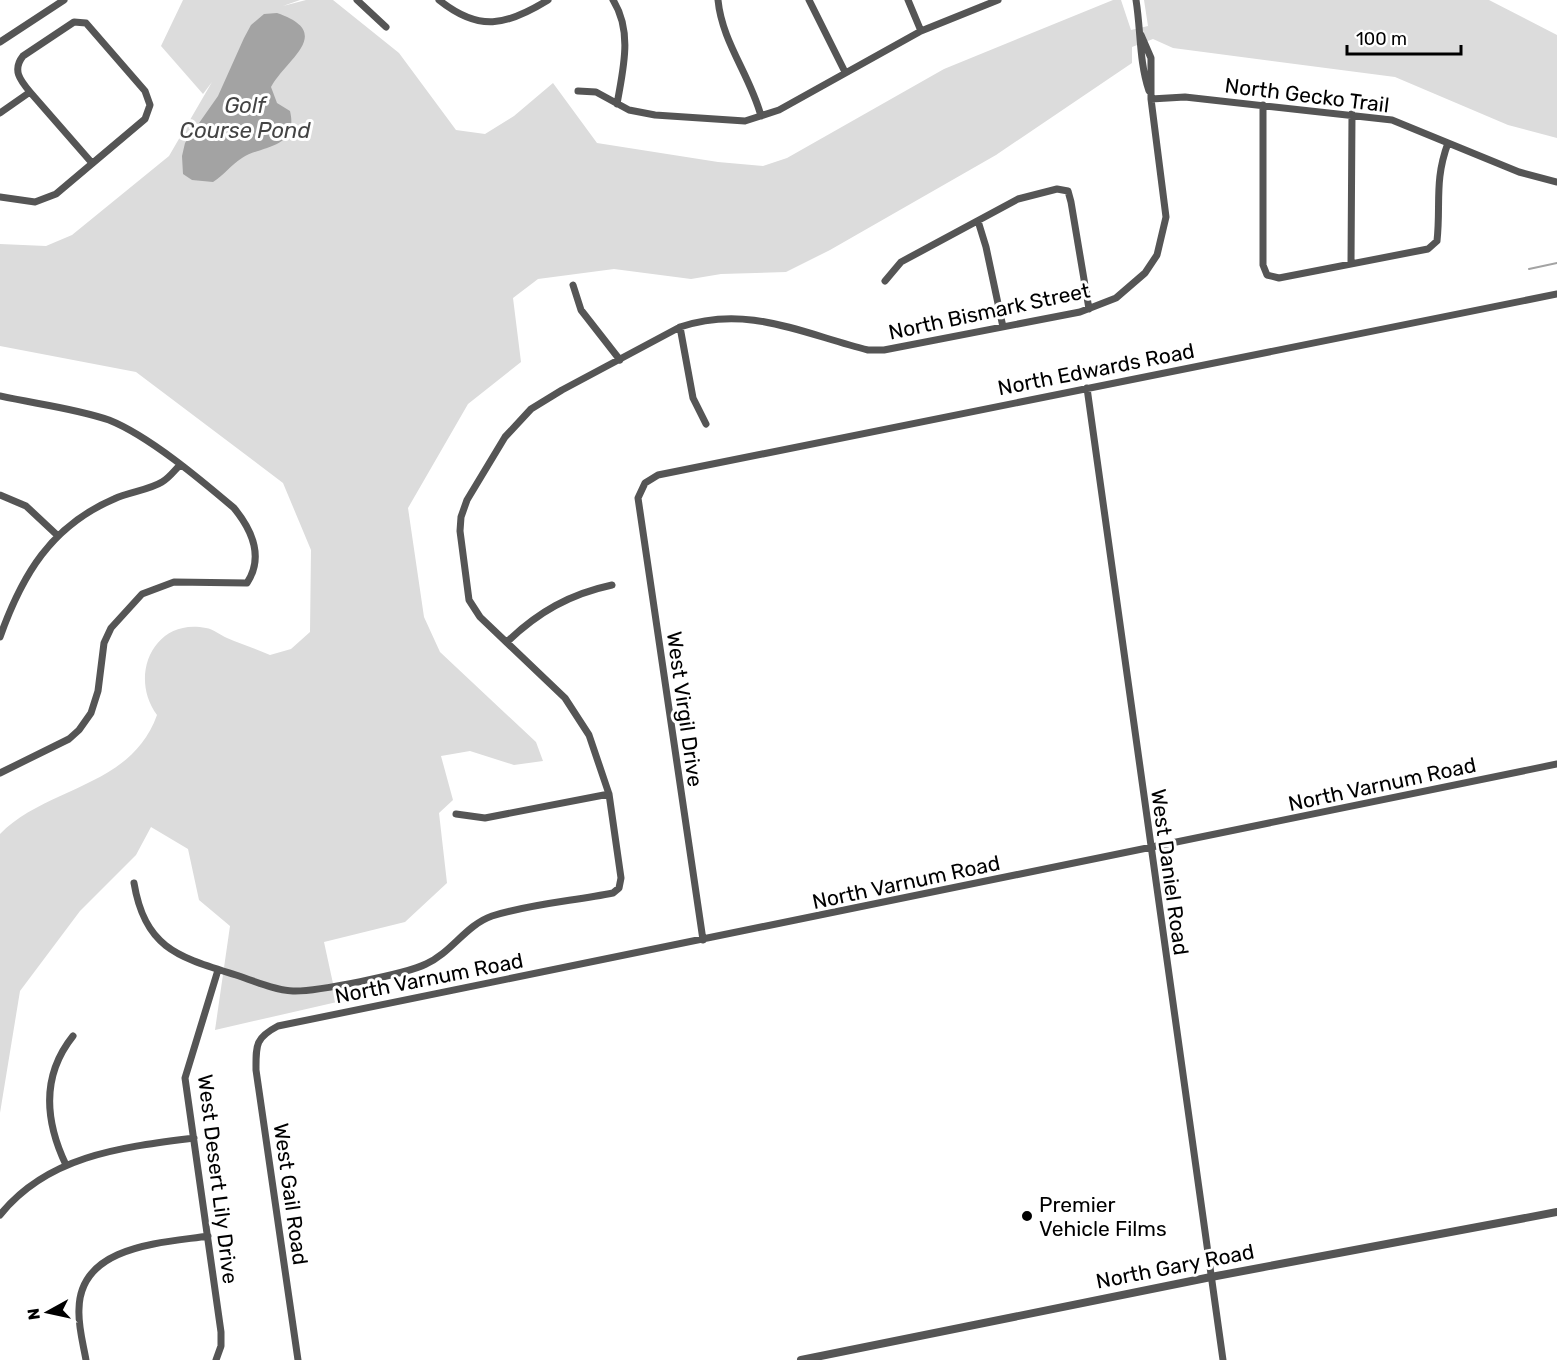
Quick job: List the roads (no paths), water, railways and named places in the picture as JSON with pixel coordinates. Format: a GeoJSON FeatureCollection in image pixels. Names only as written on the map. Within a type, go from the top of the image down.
{"type":"FeatureCollection","features":[{"type":"Feature","properties":{"kind":"street"},"geometry":{"type":"LineString","coordinates":[[0,42],[64,0]]}},
{"type":"Feature","properties":{"kind":"street"},"geometry":{"type":"LineString","coordinates":[[357,0],[386,27]]}},
{"type":"Feature","properties":{"kind":"street"},"geometry":{"type":"LineString","coordinates":[[439,0],[460,15],[491,23],[529,12],[548,0]]}},
{"type":"Feature","properties":{"kind":"street"},"geometry":{"type":"LineString","coordinates":[[614,0],[625,27],[625,45],[617,104]]}},
{"type":"Feature","properties":{"kind":"street"},"geometry":{"type":"LineString","coordinates":[[718,0],[722,27],[755,92],[761,116]]}},
{"type":"Feature","properties":{"kind":"street"},"geometry":{"type":"LineString","coordinates":[[810,0],[814,13],[845,72]]}},
{"type":"Feature","properties":{"kind":"street"},"geometry":{"type":"LineString","coordinates":[[908,0],[921,31]]}},
{"type":"Feature","properties":{"kind":"street"},"geometry":{"type":"LineString","coordinates":[[578,91],[596,92],[629,110],[712,119],[745,120],[779,110],[921,31],[998,0]]}},
{"type":"Feature","properties":{"kind":"street"},"geometry":{"type":"LineString","coordinates":[[1136,0],[1141,35],[1141,59],[1151,99]]}},
{"type":"Feature","properties":{"kind":"street"},"geometry":{"type":"LineString","coordinates":[[0,197],[26,203],[44,201],[56,194],[145,119],[150,105],[146,91],[86,23],[74,22],[23,56],[18,62],[17,72],[30,92],[92,163]]}},
{"type":"Feature","properties":{"kind":"street"},"geometry":{"type":"LineString","coordinates":[[1141,35],[1151,58],[1151,99]]}},
{"type":"Feature","properties":{"kind":"street"},"geometry":{"type":"LineString","coordinates":[[1141,59],[1151,58]]}},
{"type":"Feature","properties":{"kind":"street"},"geometry":{"type":"LineString","coordinates":[[0,113],[30,92]]}},
{"type":"Feature","properties":{"kind":"street","name":"North Gecko Trail"},"geometry":{"type":"LineString","coordinates":[[1151,99],[1185,97],[1392,120],[1518,172],[1557,182]]}},
{"type":"Feature","properties":{"kind":"street","name":"North Bismark Street"},"geometry":{"type":"LineString","coordinates":[[218,970],[295,992],[412,970],[438,958],[471,929],[492,916],[613,893],[619,888],[621,878],[609,794],[600,759],[579,718],[565,698],[480,617],[469,600],[460,531],[461,517],[467,500],[505,437],[531,410],[562,390],[680,327],[713,319],[751,318],[876,350],[896,349],[1102,305],[1128,290],[1156,255],[1163,238],[1166,217],[1151,99]]}},
{"type":"Feature","properties":{"kind":"street"},"geometry":{"type":"LineString","coordinates":[[1263,105],[1263,265],[1267,275],[1279,278],[1428,249],[1437,241],[1437,186],[1440,165],[1448,143]]}},
{"type":"Feature","properties":{"kind":"street"},"geometry":{"type":"LineString","coordinates":[[1351,263],[1352,114]]}},
{"type":"Feature","properties":{"kind":"street"},"geometry":{"type":"LineString","coordinates":[[885,281],[901,262],[1025,196],[1057,189],[1068,191],[1089,309]]}},
{"type":"Feature","properties":{"kind":"street"},"geometry":{"type":"LineString","coordinates":[[978,221],[986,247],[1003,327]]}},
{"type":"Feature","properties":{"kind":"street"},"geometry":{"type":"LineString","coordinates":[[573,285],[581,310],[620,360]]}},
{"type":"Feature","properties":{"kind":"street","name":"North Edwards Road"},"geometry":{"type":"LineString","coordinates":[[645,483],[658,475],[1557,294]]}},
{"type":"Feature","properties":{"kind":"street"},"geometry":{"type":"LineString","coordinates":[[680,327],[693,398],[706,424]]}},
{"type":"Feature","properties":{"kind":"street","name":"West Daniel Road"},"geometry":{"type":"LineString","coordinates":[[1087,388],[1223,1360]]}},
{"type":"Feature","properties":{"kind":"street"},"geometry":{"type":"LineString","coordinates":[[0,396],[81,412],[111,421],[150,443],[234,508],[245,522],[253,539],[256,556],[255,571],[247,583],[174,582],[142,594],[121,616],[108,636],[99,666],[98,691],[91,713],[79,730],[69,739],[0,773]]}},
{"type":"Feature","properties":{"kind":"street"},"geometry":{"type":"LineString","coordinates":[[0,637],[21,584],[57,536],[80,517],[114,499],[162,482],[179,466]]}},
{"type":"Feature","properties":{"kind":"street","name":"West Virgil Drive"},"geometry":{"type":"LineString","coordinates":[[645,483],[638,498],[703,940]]}},
{"type":"Feature","properties":{"kind":"street"},"geometry":{"type":"LineString","coordinates":[[0,495],[26,506],[57,536]]}},
{"type":"Feature","properties":{"kind":"street"},"geometry":{"type":"LineString","coordinates":[[507,642],[545,610],[584,591],[612,585]]}},
{"type":"Feature","properties":{"kind":"street","name":"North Varnum Road"},"geometry":{"type":"LineString","coordinates":[[262,1035],[278,1026],[296,1022],[1557,764]]}},
{"type":"Feature","properties":{"kind":"street"},"geometry":{"type":"LineString","coordinates":[[456,814],[485,818],[609,794]]}},
{"type":"Feature","properties":{"kind":"street"},"geometry":{"type":"LineString","coordinates":[[134,883],[142,918],[160,943],[181,957],[218,970]]}},
{"type":"Feature","properties":{"kind":"street","name":"West Desert Lily Drive"},"geometry":{"type":"LineString","coordinates":[[216,1360],[221,1346],[221,1332],[185,1078],[218,970]]}},
{"type":"Feature","properties":{"kind":"street","name":"West Gail Road"},"geometry":{"type":"LineString","coordinates":[[262,1035],[256,1048],[256,1070],[298,1360]]}},
{"type":"Feature","properties":{"kind":"street"},"geometry":{"type":"LineString","coordinates":[[66,1165],[51,1131],[49,1112],[59,1053],[73,1036]]}},
{"type":"Feature","properties":{"kind":"street"},"geometry":{"type":"LineString","coordinates":[[0,1215],[30,1187],[66,1165],[113,1149],[194,1138]]}},
{"type":"Feature","properties":{"kind":"street","name":"North Gary Road"},"geometry":{"type":"LineString","coordinates":[[801,1360],[1210,1277],[1557,1212]]}},
{"type":"Feature","properties":{"kind":"street"},"geometry":{"type":"LineString","coordinates":[[86,1360],[78,1306],[86,1282],[94,1272],[125,1250],[208,1236]]}},
{"type":"Feature","properties":{"kind":"water","name":"Golf Course Pond"},"geometry":{"type":"Polygon","coordinates":[[[277,13],[294,21],[303,29],[305,38],[302,47],[271,87],[277,103],[290,111],[289,133],[277,144],[242,158],[213,182],[192,180],[183,174],[182,156],[185,143],[218,96],[251,25],[264,14],[277,13]]]}},
{"type":"Feature","properties":{"kind":"waterway"},"geometry":{"type":"LineString","coordinates":[[1529,269],[1557,263]]}},
{"type":"Feature","properties":{"kind":"place","name":"Premier Vehicle Films"},"geometry":{"type":"Point","coordinates":[1027,1216]}}]}
